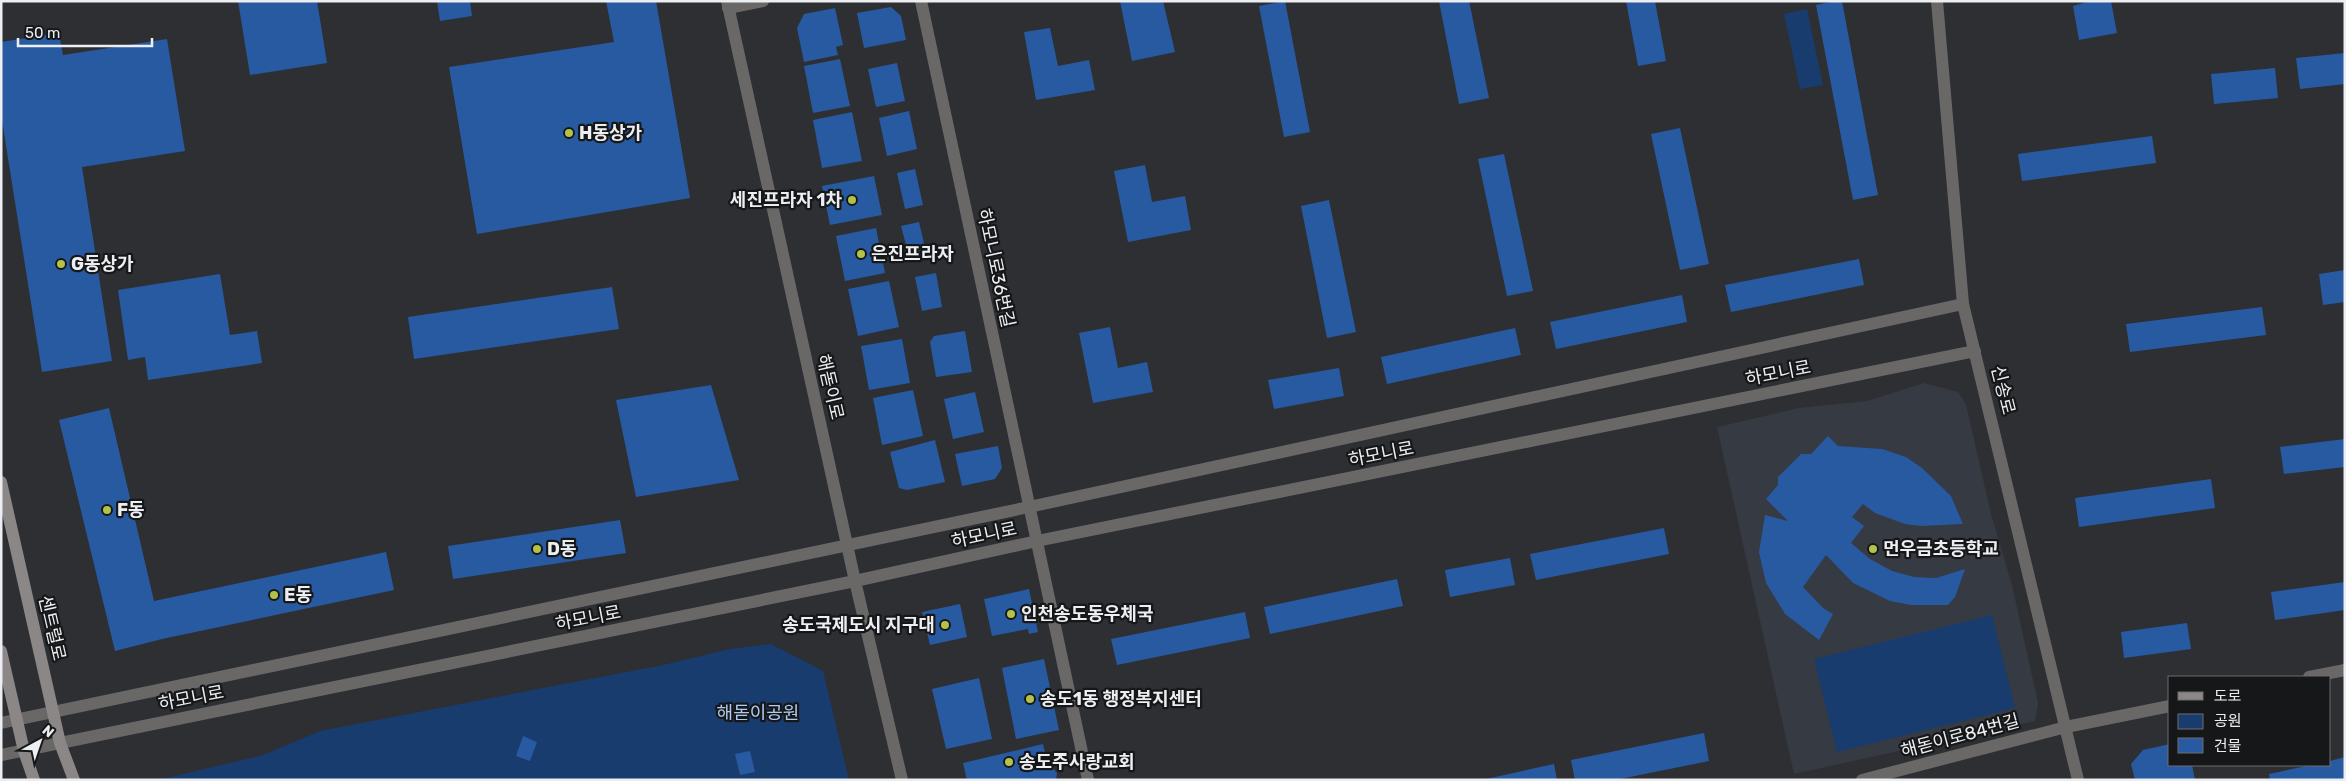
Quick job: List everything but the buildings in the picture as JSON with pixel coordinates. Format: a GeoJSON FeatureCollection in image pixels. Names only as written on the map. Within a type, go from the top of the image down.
{"type":"FeatureCollection","features":[{"type":"Feature","properties":{"kind":"main road","name":"센트럴로"},"geometry":{"type":"LineString","coordinates":[[1,482],[60,743],[74,780]]}},
{"type":"Feature","properties":{"kind":"main road"},"geometry":{"type":"LineString","coordinates":[[1,651],[24,751],[34,780]]}},
{"type":"Feature","properties":{"kind":"street"},"geometry":{"type":"LineString","coordinates":[[727,5],[763,1]]}},
{"type":"Feature","properties":{"kind":"street","name":"하모니로36번길"},"geometry":{"type":"LineString","coordinates":[[921,1],[1088,780]]}},
{"type":"Feature","properties":{"kind":"street","name":"신송로"},"geometry":{"type":"LineString","coordinates":[[1937,1],[1963,304],[2078,780]]}},
{"type":"Feature","properties":{"kind":"street","name":"해돋이로"},"geometry":{"type":"LineString","coordinates":[[727,5],[847,546],[902,780]]}},
{"type":"Feature","properties":{"kind":"street","name":"하모니로"},"geometry":{"type":"LineString","coordinates":[[1,723],[847,546],[1963,304]]}},
{"type":"Feature","properties":{"kind":"street","name":"하모니로"},"geometry":{"type":"LineString","coordinates":[[1,755],[1975,351]]}},
{"type":"Feature","properties":{"kind":"street"},"geometry":{"type":"LineString","coordinates":[[2314,676],[2345,670]]}},
{"type":"Feature","properties":{"kind":"street","name":"해돋이로84번길"},"geometry":{"type":"LineString","coordinates":[[1862,780],[2066,727],[2168,706]]}},
{"type":"Feature","properties":{"kind":"shaded area","name":"먼우금초등학교"},"geometry":{"type":"Polygon","coordinates":[[[1924,383],[1958,392],[1966,404],[1991,514],[2012,585],[2038,703],[2035,721],[1794,774],[1717,427],[1799,408],[1867,401],[1924,383]]]}},
{"type":"Feature","properties":{"kind":"green space"},"geometry":{"type":"Polygon","coordinates":[[[1807,9],[1823,85],[1800,89],[1784,14],[1807,9]]]}},
{"type":"Feature","properties":{"kind":"green space"},"geometry":{"type":"Polygon","coordinates":[[[1992,615],[2015,708],[1837,752],[1814,659],[1992,615]]]}},
{"type":"Feature","properties":{"kind":"green space","name":"해돋이공원"},"geometry":{"type":"Polygon","coordinates":[[[771,644],[823,671],[849,780],[158,780],[263,755],[320,731],[663,665],[730,649],[771,644]]]}},
{"type":"Feature","properties":{"kind":"place","name":"H동상가"},"geometry":{"type":"Point","coordinates":[569,133]}},
{"type":"Feature","properties":{"kind":"place","name":"세진프라자 1차"},"geometry":{"type":"Point","coordinates":[852,200]}},
{"type":"Feature","properties":{"kind":"place","name":"은진프라자"},"geometry":{"type":"Point","coordinates":[861,254]}},
{"type":"Feature","properties":{"kind":"place","name":"G동상가"},"geometry":{"type":"Point","coordinates":[61,264]}},
{"type":"Feature","properties":{"kind":"place","name":"F동"},"geometry":{"type":"Point","coordinates":[107,510]}},
{"type":"Feature","properties":{"kind":"place","name":"D동"},"geometry":{"type":"Point","coordinates":[537,549]}},
{"type":"Feature","properties":{"kind":"place","name":"먼우금초등학교"},"geometry":{"type":"Point","coordinates":[1873,549]}},
{"type":"Feature","properties":{"kind":"place","name":"E동"},"geometry":{"type":"Point","coordinates":[274,595]}},
{"type":"Feature","properties":{"kind":"place","name":"인천송도동우체국"},"geometry":{"type":"Point","coordinates":[1011,614]}},
{"type":"Feature","properties":{"kind":"place","name":"송도국제도시 지구대"},"geometry":{"type":"Point","coordinates":[945,625]}},
{"type":"Feature","properties":{"kind":"place","name":"송도1동 행정복지센터"},"geometry":{"type":"Point","coordinates":[1030,699]}},
{"type":"Feature","properties":{"kind":"place","name":"송도주사랑교회"},"geometry":{"type":"Point","coordinates":[1009,762]}}]}
